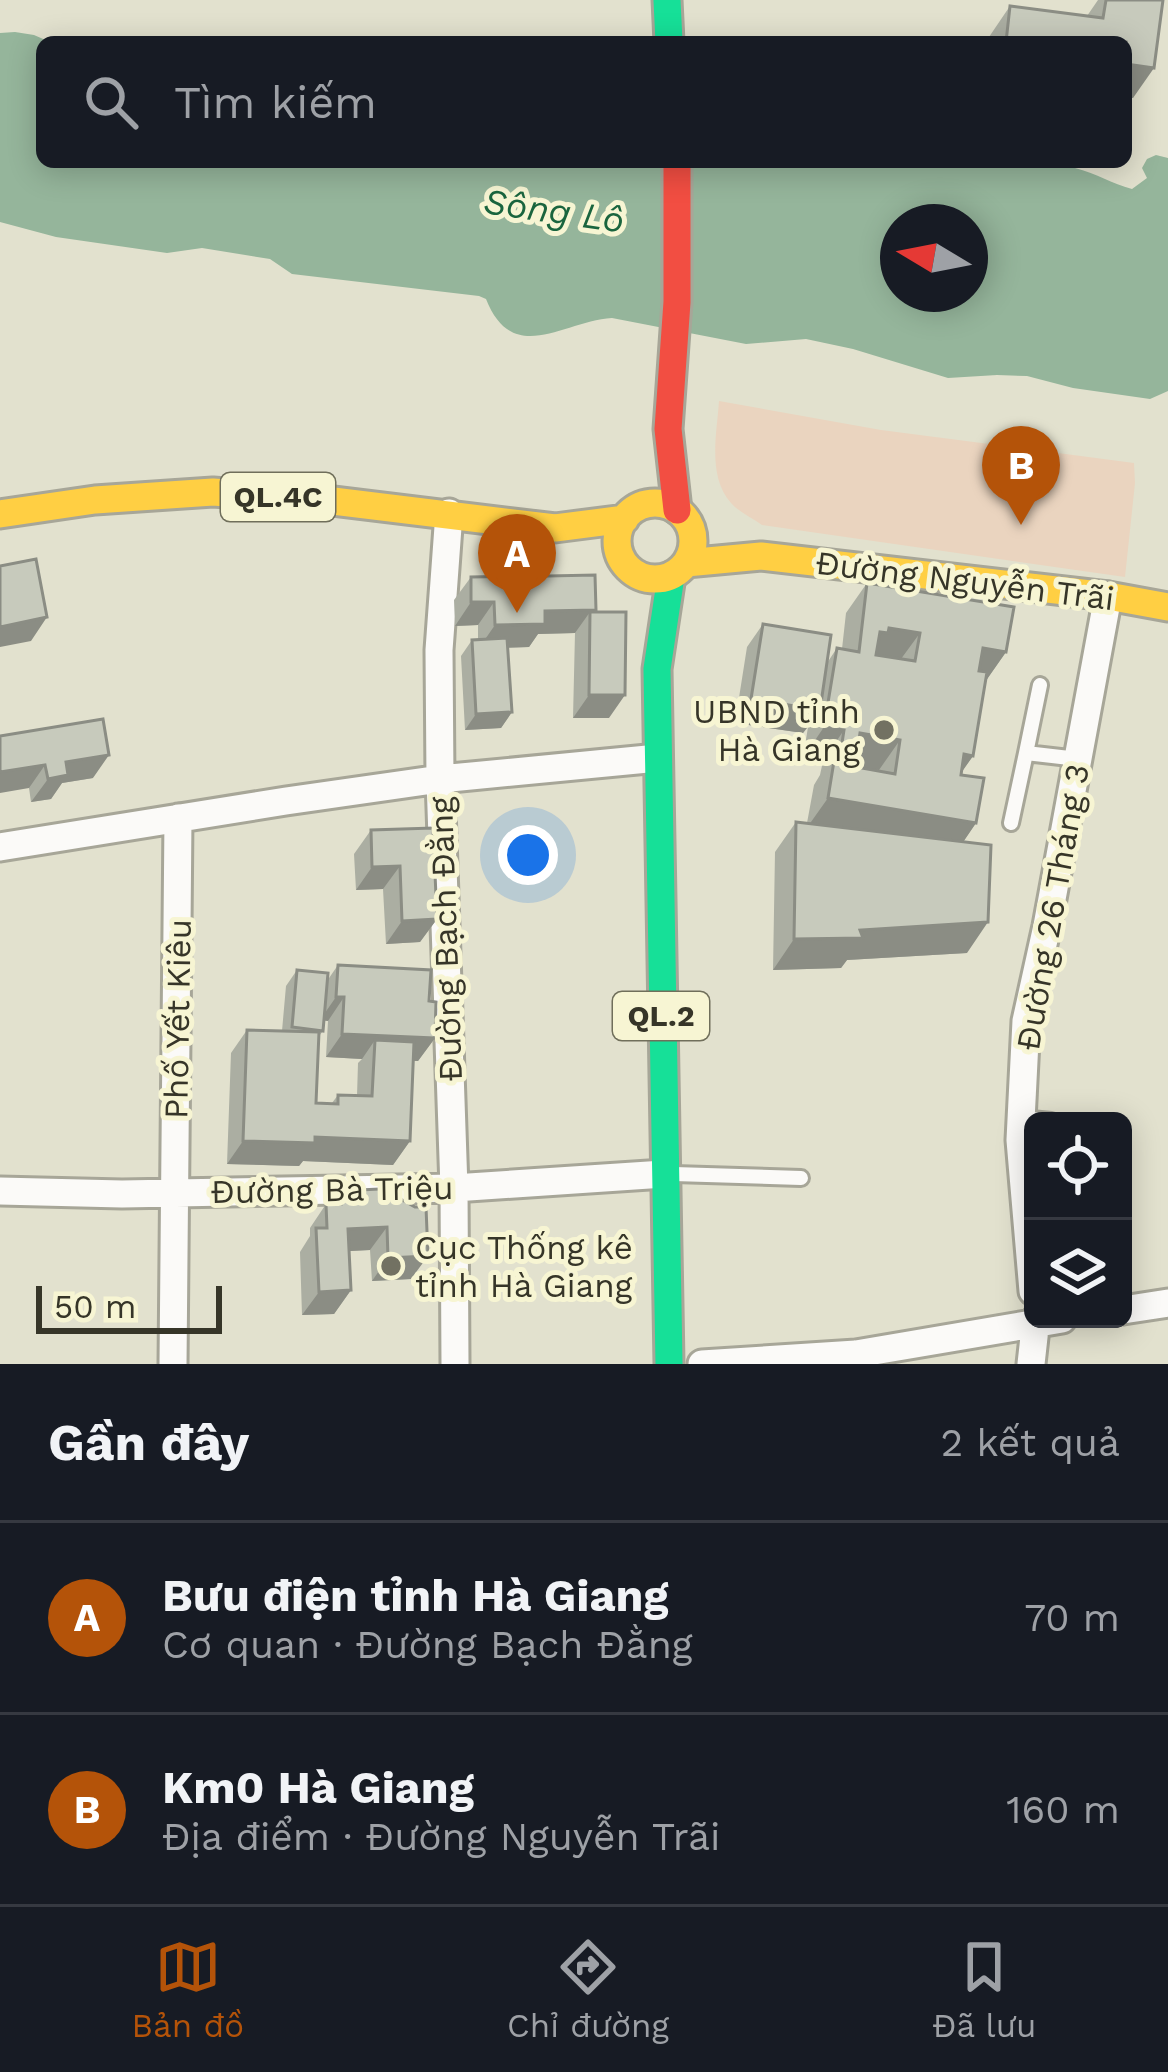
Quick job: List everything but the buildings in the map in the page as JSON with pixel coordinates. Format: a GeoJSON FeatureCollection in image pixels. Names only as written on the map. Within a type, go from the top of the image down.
{"type":"FeatureCollection","features":[{"type":"Feature","properties":{"kind":"main road"},"geometry":{"type":"LineString","coordinates":[[667,0],[669,36]]}},
{"type":"Feature","properties":{"kind":"main road"},"geometry":{"type":"LineString","coordinates":[[668,429],[618,538],[627,565],[652,579],[679,569],[693,543],[684,521],[668,429],[677,302],[677,168]]}},
{"type":"Feature","properties":{"kind":"main road","name":"QL.4C"},"geometry":{"type":"LineString","coordinates":[[0,514],[95,500],[212,492],[449,513],[555,528],[632,513]]}},
{"type":"Feature","properties":{"kind":"main road"},"geometry":{"type":"LineString","coordinates":[[632,513],[658,503],[684,521]]}},
{"type":"Feature","properties":{"kind":"main road","name":"Đường Nguyễn Trãi"},"geometry":{"type":"LineString","coordinates":[[684,521],[761,556]]}},
{"type":"Feature","properties":{"kind":"main road","name":"QL.4C"},"geometry":{"type":"LineString","coordinates":[[555,528],[627,565]]}},
{"type":"Feature","properties":{"kind":"main road","name":"Đường Nguyễn Trãi"},"geometry":{"type":"LineString","coordinates":[[679,569],[761,556],[1168,607]]}},
{"type":"Feature","properties":{"kind":"main road","name":"QL.2"},"geometry":{"type":"LineString","coordinates":[[627,565],[657,669]]}},
{"type":"Feature","properties":{"kind":"main road","name":"QL.2"},"geometry":{"type":"LineString","coordinates":[[669,1364],[657,669],[679,569]]}},
{"type":"Feature","properties":{"kind":"street","name":"Đường Bạch Đằng"},"geometry":{"type":"LineString","coordinates":[[449,513],[439,650],[455,1364]]}},
{"type":"Feature","properties":{"kind":"street","name":"Đường 26 Tháng 3"},"geometry":{"type":"LineString","coordinates":[[1026,1220],[1019,1140],[1027,1021],[1108,596]]}},
{"type":"Feature","properties":{"kind":"street"},"geometry":{"type":"LineString","coordinates":[[0,848],[440,779],[658,758]]}},
{"type":"Feature","properties":{"kind":"street","name":"Phố Yết Kiêu"},"geometry":{"type":"LineString","coordinates":[[173,1364],[178,818]]}},
{"type":"Feature","properties":{"kind":"street","name":"Đường Bà Triệu"},"geometry":{"type":"LineString","coordinates":[[0,1191],[454,1188],[664,1174]]}},
{"type":"Feature","properties":{"kind":"street"},"geometry":{"type":"LineString","coordinates":[[1132,1309],[1168,1303]]}},
{"type":"Feature","properties":{"kind":"street"},"geometry":{"type":"LineString","coordinates":[[702,1364],[898,1355],[1024,1325]]}},
{"type":"Feature","properties":{"kind":"street"},"geometry":{"type":"LineString","coordinates":[[1030,1364],[1041,1328]]}},
{"type":"Feature","properties":{"kind":"lane"},"geometry":{"type":"LineString","coordinates":[[1012,824],[1040,685]]}},
{"type":"Feature","properties":{"kind":"lane"},"geometry":{"type":"LineString","coordinates":[[1026,753],[1078,759]]}},
{"type":"Feature","properties":{"kind":"lane"},"geometry":{"type":"LineString","coordinates":[[664,1174],[801,1178]]}},
{"type":"Feature","properties":{"kind":"shaded area"},"geometry":{"type":"Polygon","coordinates":[[[719,401],[881,430],[1134,463],[1125,577],[762,525],[731,503],[719,480],[715,454],[719,401]]]}},
{"type":"Feature","properties":{"kind":"water","name":"Sông Lô"},"geometry":{"type":"Polygon","coordinates":[[[0,33],[36,36],[36,168],[1075,168],[1132,189],[1147,178],[1142,168],[1156,155],[1168,158],[1168,391],[1150,399],[1027,376],[948,378],[806,339],[746,344],[612,318],[525,336],[510,331],[479,296],[292,274],[270,259],[202,248],[167,253],[56,237],[0,222],[0,33]]]}},
{"type":"Feature","properties":{"kind":"traffic: fast"},"geometry":{"type":"LineString","coordinates":[[667,0],[669,36]]}},
{"type":"Feature","properties":{"kind":"traffic: fast"},"geometry":{"type":"LineString","coordinates":[[669,1364],[657,669],[671,576]]}},
{"type":"Feature","properties":{"kind":"traffic: slow"},"geometry":{"type":"LineString","coordinates":[[0,514],[95,500],[213,492],[333,501],[555,528],[625,519]]}},
{"type":"Feature","properties":{"kind":"traffic: slow"},"geometry":{"type":"LineString","coordinates":[[655,503],[682,514],[693,541],[682,568],[655,579],[628,568],[617,541],[628,514],[655,503]]}},
{"type":"Feature","properties":{"kind":"traffic: slow"},"geometry":{"type":"LineString","coordinates":[[686,563],[761,556],[1168,607]]}},
{"type":"Feature","properties":{"kind":"traffic: jam"},"geometry":{"type":"LineString","coordinates":[[677,168],[677,302],[668,429],[677,510]]}},
{"type":"Feature","properties":{"kind":"place","name":"Km0 Hà Giang"},"geometry":{"type":"Point","coordinates":[1021,525]}},
{"type":"Feature","properties":{"kind":"place","name":"Bưu điện tỉnh Hà Giang"},"geometry":{"type":"Point","coordinates":[517,613]}},
{"type":"Feature","properties":{"kind":"place","name":"UBND tỉnh Hà Giang"},"geometry":{"type":"Point","coordinates":[884,730]}},
{"type":"Feature","properties":{"kind":"place","name":"Cục Thống kê tỉnh Hà Giang"},"geometry":{"type":"Point","coordinates":[391,1266]}}]}
